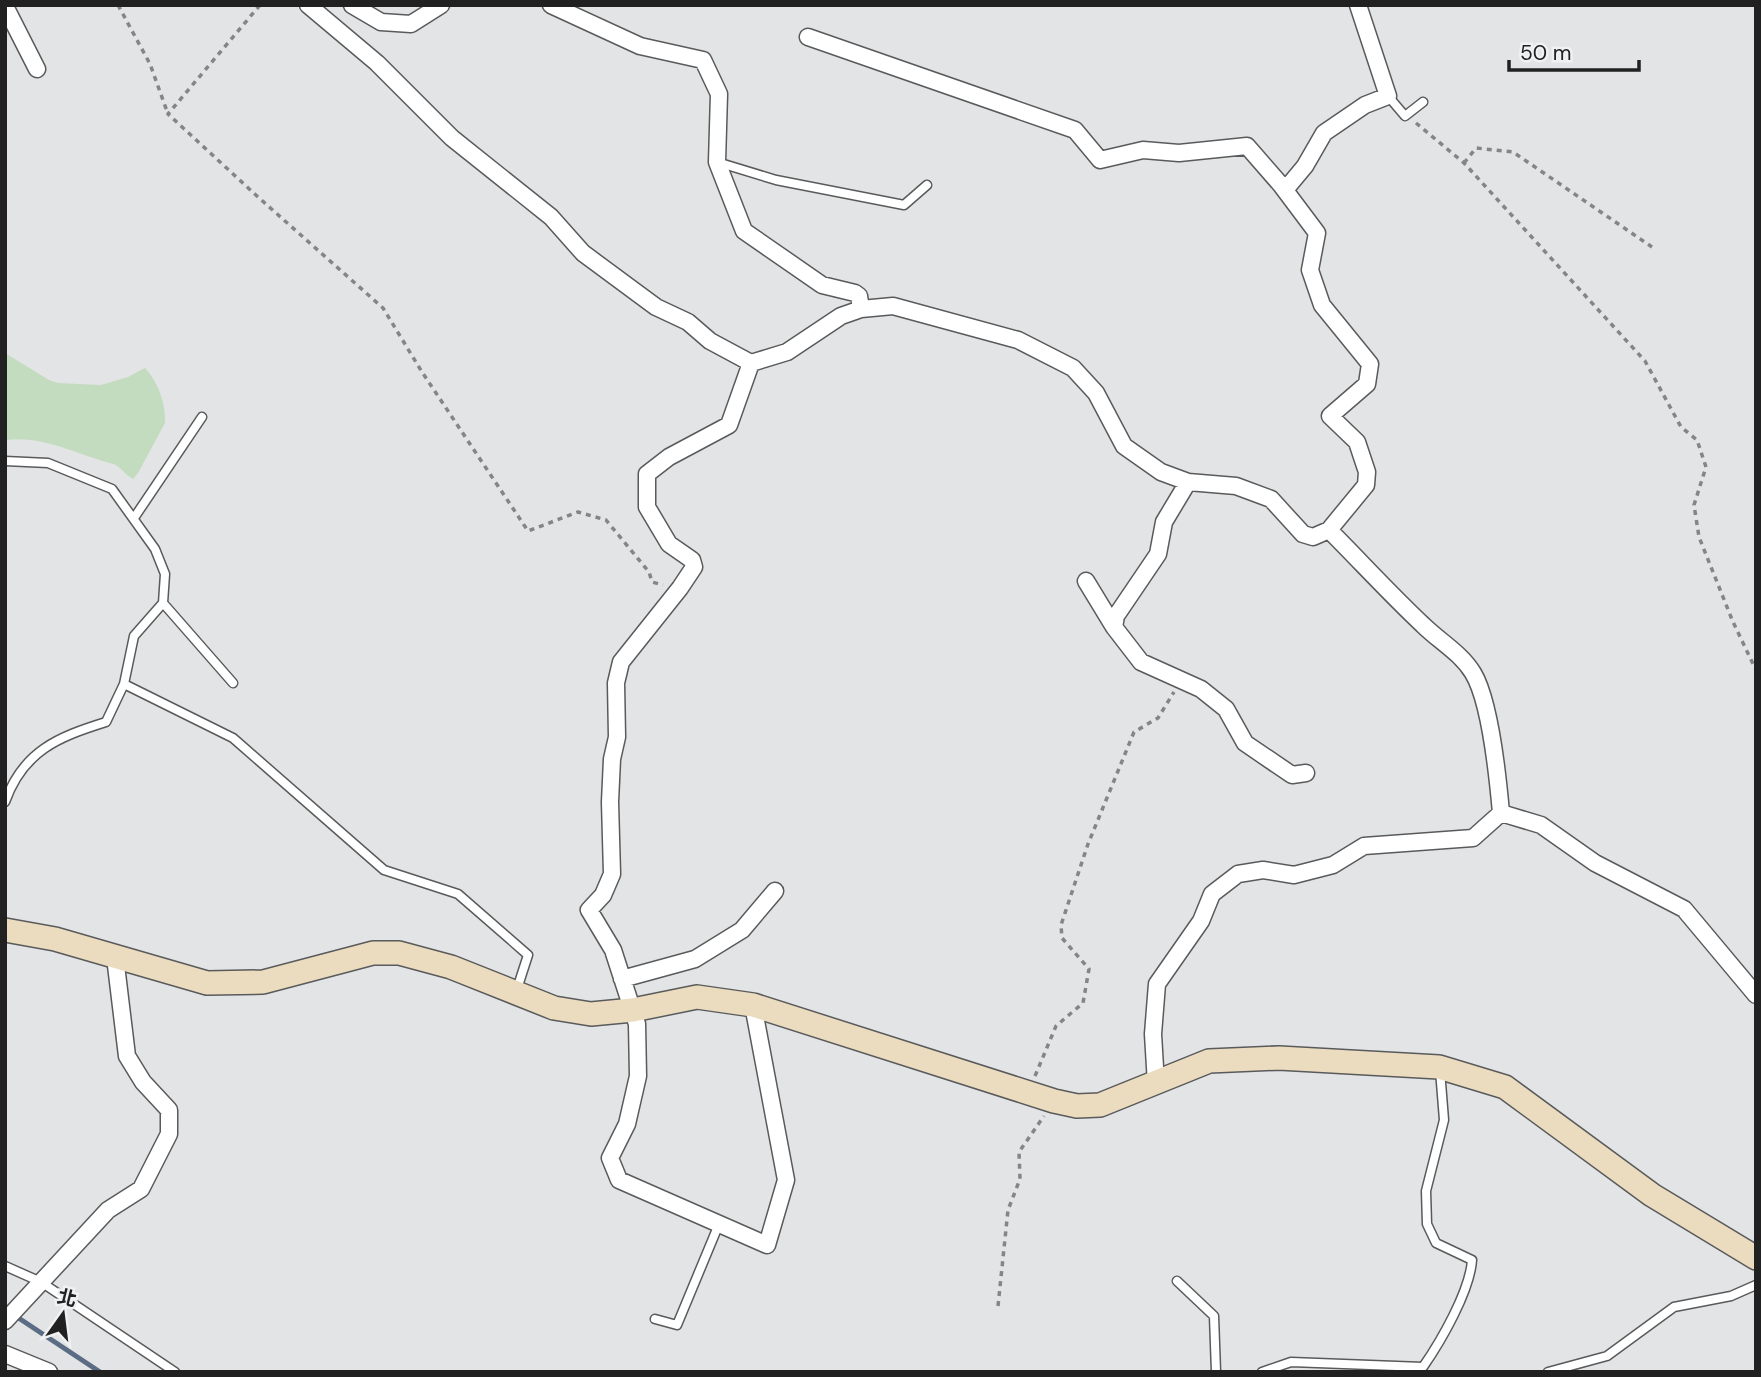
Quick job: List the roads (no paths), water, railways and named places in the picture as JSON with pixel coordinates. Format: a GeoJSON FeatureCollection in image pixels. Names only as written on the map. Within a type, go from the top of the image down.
{"type":"FeatureCollection","features":[{"type":"Feature","properties":{"kind":"street"},"geometry":{"type":"LineString","coordinates":[[308,5],[377,63],[452,138],[551,217],[583,253],[656,307],[688,322],[710,341],[751,363],[787,352],[841,316],[861,309],[893,306],[1018,340],[1073,368],[1096,393],[1124,446],[1161,472],[1188,482],[1236,486],[1271,499],[1303,534],[1313,537],[1329,530],[1366,485],[1367,472],[1357,442],[1330,416],[1367,384],[1370,365],[1322,305],[1310,270],[1317,233],[1247,146],[1179,153],[1143,150],[1100,160],[1075,130],[808,37]]}},
{"type":"Feature","properties":{"kind":"street"},"geometry":{"type":"LineString","coordinates":[[352,5],[381,22],[411,23],[441,5]]}},
{"type":"Feature","properties":{"kind":"street"},"geometry":{"type":"LineString","coordinates":[[551,5],[640,46],[703,60],[719,94],[717,162],[744,231],[822,285],[855,293],[859,296],[861,309]]}},
{"type":"Feature","properties":{"kind":"street"},"geometry":{"type":"LineString","coordinates":[[1285,190],[1305,166],[1324,133],[1365,105],[1388,96],[1358,5]]}},
{"type":"Feature","properties":{"kind":"street"},"geometry":{"type":"LineString","coordinates":[[5,6],[37,69]]}},
{"type":"Feature","properties":{"kind":"street"},"geometry":{"type":"LineString","coordinates":[[751,363],[729,425],[669,457],[648,474],[647,507],[669,544],[692,560],[694,568],[621,662],[616,683],[617,737],[612,759],[610,802],[612,874],[603,895],[590,910],[613,950],[637,1024],[638,1076],[626,1124],[610,1157],[619,1180],[767,1245],[786,1180],[754,1005]]}},
{"type":"Feature","properties":{"kind":"street"},"geometry":{"type":"LineString","coordinates":[[1114,626],[1116,615],[1158,554],[1164,523],[1188,482]]}},
{"type":"Feature","properties":{"kind":"street"},"geometry":{"type":"LineString","coordinates":[[1329,530],[1423,626],[1465,661],[1474,675],[1482,694],[1499,784],[1501,813]]}},
{"type":"Feature","properties":{"kind":"street"},"geometry":{"type":"LineString","coordinates":[[1086,581],[1114,626],[1141,662],[1201,689],[1226,709],[1245,743],[1292,775],[1306,773]]}},
{"type":"Feature","properties":{"kind":"street"},"geometry":{"type":"LineString","coordinates":[[1501,813],[1541,825],[1595,863],[1684,909],[1756,995]]}},
{"type":"Feature","properties":{"kind":"street"},"geometry":{"type":"LineString","coordinates":[[1156,1084],[1153,1034],[1157,984],[1200,920],[1212,894],[1238,874],[1262,870],[1294,875],[1333,865],[1364,846],[1473,838],[1501,813]]}},
{"type":"Feature","properties":{"kind":"street"},"geometry":{"type":"LineString","coordinates":[[622,979],[695,958],[742,930],[775,891]]}},
{"type":"Feature","properties":{"kind":"street"},"geometry":{"type":"LineString","coordinates":[[5,930],[55,939],[206,983],[262,982],[373,953],[399,953],[451,967],[554,1008],[591,1014],[633,1010],[697,997],[754,1005],[1077,1106],[1100,1105],[1209,1061],[1279,1058],[1439,1067],[1504,1087],[1651,1195],[1756,1258]]}},
{"type":"Feature","properties":{"kind":"street"},"geometry":{"type":"LineString","coordinates":[[5,1321],[107,1210],[141,1189],[169,1134],[169,1110],[143,1082],[127,1056],[115,957]]}},
{"type":"Feature","properties":{"kind":"street"},"geometry":{"type":"LineString","coordinates":[[5,1354],[49,1372]]}},
{"type":"Feature","properties":{"kind":"lane"},"geometry":{"type":"LineString","coordinates":[[1388,96],[1405,117],[1423,102]]}},
{"type":"Feature","properties":{"kind":"lane"},"geometry":{"type":"LineString","coordinates":[[717,162],[776,180],[904,205],[927,185]]}},
{"type":"Feature","properties":{"kind":"lane"},"geometry":{"type":"LineString","coordinates":[[134,518],[202,417]]}},
{"type":"Feature","properties":{"kind":"lane"},"geometry":{"type":"LineString","coordinates":[[5,461],[48,463],[112,489],[155,549],[165,574],[163,603],[134,636],[124,684],[106,722],[70,733],[34,754],[11,786],[5,802]]}},
{"type":"Feature","properties":{"kind":"lane"},"geometry":{"type":"LineString","coordinates":[[163,603],[233,683]]}},
{"type":"Feature","properties":{"kind":"lane"},"geometry":{"type":"LineString","coordinates":[[124,684],[233,738],[384,870],[458,894],[528,955],[515,994]]}},
{"type":"Feature","properties":{"kind":"lane"},"geometry":{"type":"LineString","coordinates":[[1262,1372],[1291,1362],[1423,1367],[1441,1341],[1471,1273],[1472,1260],[1436,1243],[1427,1224],[1426,1191],[1444,1120],[1439,1067]]}},
{"type":"Feature","properties":{"kind":"lane"},"geometry":{"type":"LineString","coordinates":[[655,1319],[677,1325],[719,1224]]}},
{"type":"Feature","properties":{"kind":"lane"},"geometry":{"type":"LineString","coordinates":[[5,1266],[41,1282],[175,1372]]}},
{"type":"Feature","properties":{"kind":"lane"},"geometry":{"type":"LineString","coordinates":[[1177,1281],[1214,1316],[1216,1372]]}},
{"type":"Feature","properties":{"kind":"lane"},"geometry":{"type":"LineString","coordinates":[[1548,1372],[1607,1356],[1674,1307],[1731,1296],[1756,1285]]}},
{"type":"Feature","properties":{"kind":"waterway"},"geometry":{"type":"LineString","coordinates":[[5,1309],[100,1372]]}}]}
